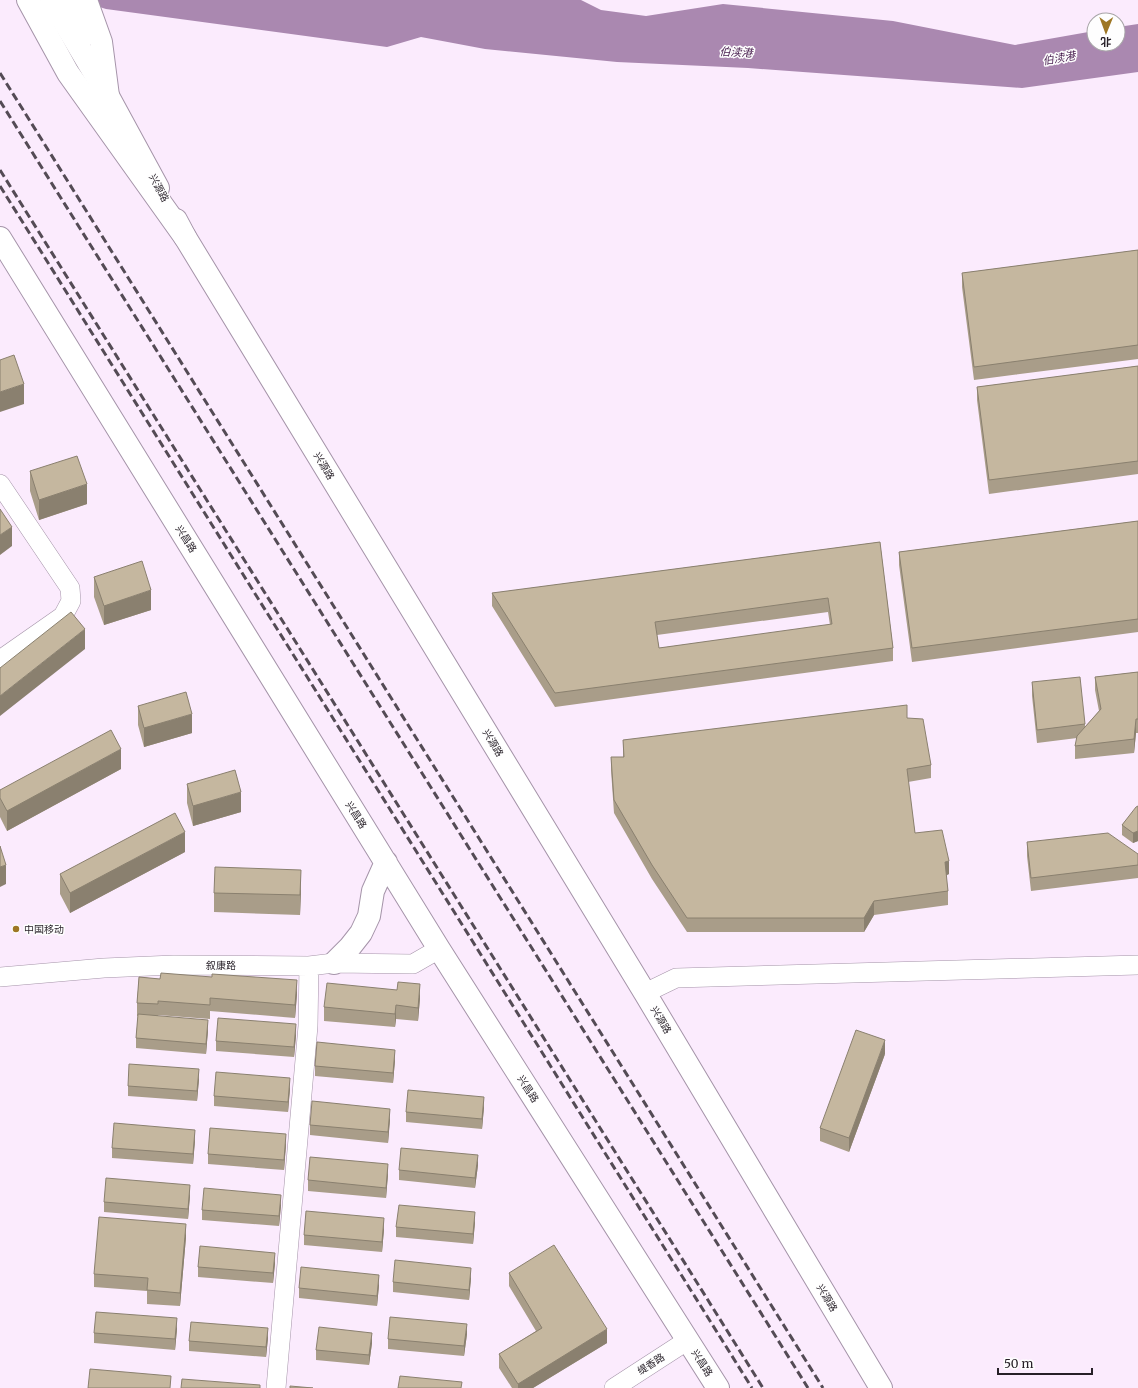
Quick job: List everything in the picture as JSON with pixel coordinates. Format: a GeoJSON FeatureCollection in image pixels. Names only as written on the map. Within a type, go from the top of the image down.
{"type":"FeatureCollection","features":[{"type":"Feature","properties":{"kind":"main road"},"geometry":{"type":"LineString","coordinates":[[28,0],[68,73],[185,237]]}},
{"type":"Feature","properties":{"kind":"main road","name":"兴源路"},"geometry":{"type":"LineString","coordinates":[[51,0],[108,96],[185,237],[645,994],[881,1388]]}},
{"type":"Feature","properties":{"kind":"main road","name":"兴源路"},"geometry":{"type":"LineString","coordinates":[[71,0],[108,96]]}},
{"type":"Feature","properties":{"kind":"main road"},"geometry":{"type":"LineString","coordinates":[[86,0],[101,42],[108,96]]}},
{"type":"Feature","properties":{"kind":"main road","name":"兴昌路"},"geometry":{"type":"LineString","coordinates":[[0,238],[439,949],[718,1388]]}},
{"type":"Feature","properties":{"kind":"main road"},"geometry":{"type":"LineString","coordinates":[[334,963],[350,948],[361,933],[369,916],[373,891],[386,862]]}},
{"type":"Feature","properties":{"kind":"street"},"geometry":{"type":"LineString","coordinates":[[0,484],[70,588],[71,601],[63,616],[0,660]]}},
{"type":"Feature","properties":{"kind":"street","name":"叙康路"},"geometry":{"type":"LineString","coordinates":[[0,977],[104,968],[174,965],[308,966],[334,963],[413,964],[439,949]]}},
{"type":"Feature","properties":{"kind":"street"},"geometry":{"type":"LineString","coordinates":[[645,994],[676,978],[1138,965]]}},
{"type":"Feature","properties":{"kind":"street"},"geometry":{"type":"LineString","coordinates":[[276,1388],[308,1026],[308,966]]}},
{"type":"Feature","properties":{"kind":"street","name":"缇香路"},"geometry":{"type":"LineString","coordinates":[[614,1388],[688,1340]]}},
{"type":"Feature","properties":{"kind":"water","name":"伯渎港"},"geometry":{"type":"Polygon","coordinates":[[[77,0],[581,0],[601,10],[646,16],[723,4],[893,21],[1015,45],[1086,32],[1086,52],[1126,52],[1126,26],[1138,24],[1138,72],[1022,88],[748,68],[617,62],[485,49],[421,37],[387,47],[106,9],[77,0]]]}},
{"type":"Feature","properties":{"kind":"building"},"geometry":{"type":"Polygon","coordinates":[[[1138,250],[1138,345],[974,367],[962,273],[1138,250]]]}},
{"type":"Feature","properties":{"kind":"building"},"geometry":{"type":"Polygon","coordinates":[[[14,355],[24,384],[0,392],[0,360],[14,355]]]}},
{"type":"Feature","properties":{"kind":"building"},"geometry":{"type":"Polygon","coordinates":[[[1138,366],[1138,461],[989,480],[977,387],[1138,366]]]}},
{"type":"Feature","properties":{"kind":"building"},"geometry":{"type":"Polygon","coordinates":[[[77,456],[87,484],[39,500],[30,471],[77,456]]]}},
{"type":"Feature","properties":{"kind":"building"},"geometry":{"type":"Polygon","coordinates":[[[0,509],[12,527],[0,535],[0,509]]]}},
{"type":"Feature","properties":{"kind":"building"},"geometry":{"type":"Polygon","coordinates":[[[1138,521],[1138,619],[912,648],[899,552],[1138,521]]]}},
{"type":"Feature","properties":{"kind":"building"},"geometry":{"type":"Polygon","coordinates":[[[880,542],[893,648],[555,693],[492,593],[880,542]],[[828,598],[655,622],[659,648],[832,624],[828,598]]]}},
{"type":"Feature","properties":{"kind":"building"},"geometry":{"type":"Polygon","coordinates":[[[142,561],[151,590],[104,606],[94,577],[142,561]]]}},
{"type":"Feature","properties":{"kind":"building"},"geometry":{"type":"Polygon","coordinates":[[[71,612],[85,629],[0,696],[0,668],[71,612]]]}},
{"type":"Feature","properties":{"kind":"building"},"geometry":{"type":"Polygon","coordinates":[[[1138,672],[1138,719],[1136,719],[1134,739],[1075,746],[1077,736],[1101,709],[1095,677],[1138,672]]]}},
{"type":"Feature","properties":{"kind":"building"},"geometry":{"type":"Polygon","coordinates":[[[1080,677],[1085,724],[1037,730],[1032,682],[1080,677]]]}},
{"type":"Feature","properties":{"kind":"building"},"geometry":{"type":"Polygon","coordinates":[[[186,692],[192,714],[144,728],[138,706],[186,692]]]}},
{"type":"Feature","properties":{"kind":"building"},"geometry":{"type":"Polygon","coordinates":[[[907,705],[907,718],[923,719],[931,765],[907,769],[915,833],[942,830],[949,861],[945,862],[948,891],[874,901],[864,918],[687,918],[652,865],[614,800],[611,757],[624,757],[623,740],[907,705]]]}},
{"type":"Feature","properties":{"kind":"building"},"geometry":{"type":"Polygon","coordinates":[[[111,730],[121,749],[7,811],[0,798],[0,790],[111,730]]]}},
{"type":"Feature","properties":{"kind":"building"},"geometry":{"type":"Polygon","coordinates":[[[235,770],[241,792],[193,806],[187,784],[235,770]]]}},
{"type":"Feature","properties":{"kind":"building"},"geometry":{"type":"Polygon","coordinates":[[[1138,806],[1138,831],[1133,833],[1122,825],[1138,806]]]}},
{"type":"Feature","properties":{"kind":"building"},"geometry":{"type":"Polygon","coordinates":[[[175,813],[185,832],[70,893],[60,874],[175,813]]]}},
{"type":"Feature","properties":{"kind":"building"},"geometry":{"type":"Polygon","coordinates":[[[1108,833],[1138,854],[1138,865],[1031,878],[1027,842],[1108,833]]]}},
{"type":"Feature","properties":{"kind":"building"},"geometry":{"type":"Polygon","coordinates":[[[0,846],[6,865],[0,867],[0,846]]]}},
{"type":"Feature","properties":{"kind":"building"},"geometry":{"type":"Polygon","coordinates":[[[215,867],[301,870],[300,895],[214,893],[215,867]]]}},
{"type":"Feature","properties":{"kind":"building"},"geometry":{"type":"Polygon","coordinates":[[[161,973],[212,977],[212,974],[297,980],[295,1005],[210,998],[210,1005],[158,1001],[158,1004],[137,1003],[139,977],[160,979],[161,973]]]}},
{"type":"Feature","properties":{"kind":"building"},"geometry":{"type":"Polygon","coordinates":[[[398,982],[420,984],[418,1008],[396,1005],[395,1014],[324,1007],[327,983],[397,990],[398,982]]]}},
{"type":"Feature","properties":{"kind":"building"},"geometry":{"type":"Polygon","coordinates":[[[138,1014],[208,1020],[206,1044],[136,1038],[138,1014]]]}},
{"type":"Feature","properties":{"kind":"building"},"geometry":{"type":"Polygon","coordinates":[[[218,1018],[296,1024],[294,1047],[216,1041],[218,1018]]]}},
{"type":"Feature","properties":{"kind":"building"},"geometry":{"type":"Polygon","coordinates":[[[856,1030],[885,1040],[849,1138],[820,1128],[856,1030]]]}},
{"type":"Feature","properties":{"kind":"building"},"geometry":{"type":"Polygon","coordinates":[[[317,1042],[395,1050],[393,1073],[315,1066],[317,1042]]]}},
{"type":"Feature","properties":{"kind":"building"},"geometry":{"type":"Polygon","coordinates":[[[129,1064],[199,1069],[197,1091],[128,1086],[129,1064]]]}},
{"type":"Feature","properties":{"kind":"building"},"geometry":{"type":"Polygon","coordinates":[[[216,1072],[290,1078],[288,1102],[214,1096],[216,1072]]]}},
{"type":"Feature","properties":{"kind":"building"},"geometry":{"type":"Polygon","coordinates":[[[408,1090],[484,1097],[482,1119],[406,1112],[408,1090]]]}},
{"type":"Feature","properties":{"kind":"building"},"geometry":{"type":"Polygon","coordinates":[[[312,1101],[390,1109],[388,1132],[310,1125],[312,1101]]]}},
{"type":"Feature","properties":{"kind":"building"},"geometry":{"type":"Polygon","coordinates":[[[114,1123],[195,1130],[193,1154],[112,1148],[114,1123]]]}},
{"type":"Feature","properties":{"kind":"building"},"geometry":{"type":"Polygon","coordinates":[[[210,1128],[286,1134],[284,1160],[208,1154],[210,1128]]]}},
{"type":"Feature","properties":{"kind":"building"},"geometry":{"type":"Polygon","coordinates":[[[401,1148],[478,1155],[475,1178],[399,1170],[401,1148]]]}},
{"type":"Feature","properties":{"kind":"building"},"geometry":{"type":"Polygon","coordinates":[[[310,1157],[388,1164],[386,1188],[308,1180],[310,1157]]]}},
{"type":"Feature","properties":{"kind":"building"},"geometry":{"type":"Polygon","coordinates":[[[106,1178],[190,1185],[188,1209],[104,1202],[106,1178]]]}},
{"type":"Feature","properties":{"kind":"building"},"geometry":{"type":"Polygon","coordinates":[[[204,1188],[281,1195],[279,1216],[202,1210],[204,1188]]]}},
{"type":"Feature","properties":{"kind":"building"},"geometry":{"type":"Polygon","coordinates":[[[399,1205],[475,1212],[473,1234],[396,1227],[399,1205]]]}},
{"type":"Feature","properties":{"kind":"building"},"geometry":{"type":"Polygon","coordinates":[[[306,1211],[384,1218],[382,1242],[304,1235],[306,1211]]]}},
{"type":"Feature","properties":{"kind":"building"},"geometry":{"type":"Polygon","coordinates":[[[99,1217],[186,1224],[180,1293],[147,1290],[148,1278],[94,1274],[99,1217]]]}},
{"type":"Feature","properties":{"kind":"building"},"geometry":{"type":"Polygon","coordinates":[[[554,1245],[607,1329],[518,1384],[499,1354],[542,1328],[509,1273],[554,1245]]]}},
{"type":"Feature","properties":{"kind":"building"},"geometry":{"type":"Polygon","coordinates":[[[200,1246],[275,1253],[273,1273],[198,1267],[200,1246]]]}},
{"type":"Feature","properties":{"kind":"building"},"geometry":{"type":"Polygon","coordinates":[[[395,1260],[471,1268],[469,1290],[393,1282],[395,1260]]]}},
{"type":"Feature","properties":{"kind":"building"},"geometry":{"type":"Polygon","coordinates":[[[301,1267],[379,1275],[377,1296],[299,1288],[301,1267]]]}},
{"type":"Feature","properties":{"kind":"building"},"geometry":{"type":"Polygon","coordinates":[[[96,1312],[177,1318],[175,1339],[94,1333],[96,1312]]]}},
{"type":"Feature","properties":{"kind":"building"},"geometry":{"type":"Polygon","coordinates":[[[390,1317],[467,1324],[464,1346],[388,1339],[390,1317]]]}},
{"type":"Feature","properties":{"kind":"building"},"geometry":{"type":"Polygon","coordinates":[[[191,1322],[268,1328],[266,1347],[189,1341],[191,1322]]]}},
{"type":"Feature","properties":{"kind":"building"},"geometry":{"type":"Polygon","coordinates":[[[319,1327],[372,1333],[369,1355],[316,1350],[319,1327]]]}},
{"type":"Feature","properties":{"kind":"building"},"geometry":{"type":"Polygon","coordinates":[[[90,1369],[171,1376],[170,1388],[88,1388],[90,1369]]]}},
{"type":"Feature","properties":{"kind":"building"},"geometry":{"type":"Polygon","coordinates":[[[400,1376],[462,1382],[461,1388],[398,1388],[400,1376]]]}},
{"type":"Feature","properties":{"kind":"building"},"geometry":{"type":"Polygon","coordinates":[[[182,1379],[260,1385],[260,1388],[181,1388],[182,1379]]]}},
{"type":"Feature","properties":{"kind":"building"},"geometry":{"type":"Polygon","coordinates":[[[290,1386],[313,1388],[290,1388],[290,1386]]]}},
{"type":"Feature","properties":{"kind":"railway"},"geometry":{"type":"LineString","coordinates":[[0,73],[823,1388]]}},
{"type":"Feature","properties":{"kind":"railway"},"geometry":{"type":"LineString","coordinates":[[0,101],[808,1388]]}},
{"type":"Feature","properties":{"kind":"railway"},"geometry":{"type":"LineString","coordinates":[[0,170],[763,1388]]}},
{"type":"Feature","properties":{"kind":"railway"},"geometry":{"type":"LineString","coordinates":[[0,186],[752,1388]]}},
{"type":"Feature","properties":{"kind":"place","name":"中国移动"},"geometry":{"type":"Point","coordinates":[16,929]}}]}
